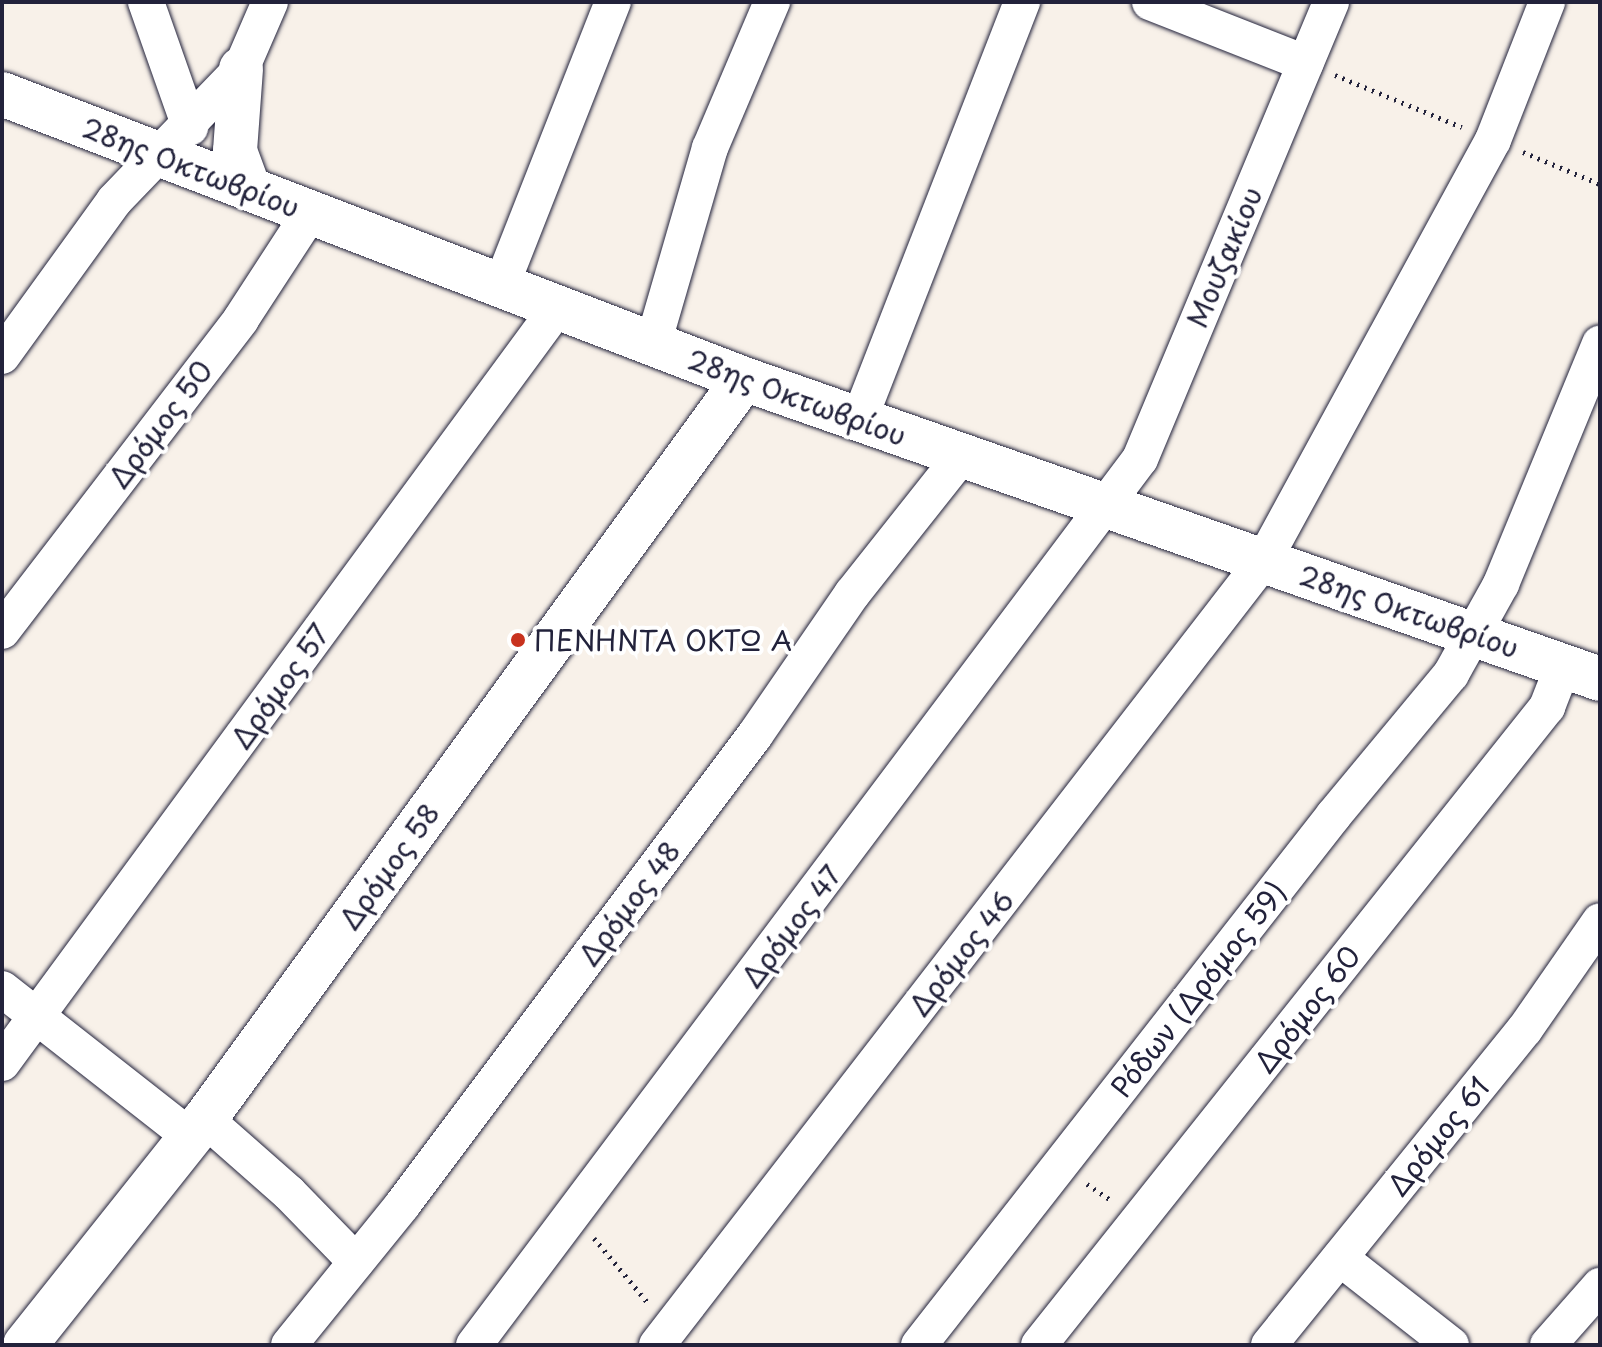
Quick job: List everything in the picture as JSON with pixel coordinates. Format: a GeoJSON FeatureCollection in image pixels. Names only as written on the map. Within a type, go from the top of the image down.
{"type":"FeatureCollection","features":[{"type":"Feature","properties":{"kind":"street"},"geometry":{"type":"LineString","coordinates":[[146,2],[176,142]]}},
{"type":"Feature","properties":{"kind":"street"},"geometry":{"type":"LineString","coordinates":[[2,356],[114,201],[176,142],[241,69],[270,2]]}},
{"type":"Feature","properties":{"kind":"street"},"geometry":{"type":"LineString","coordinates":[[501,286],[613,2]]}},
{"type":"Feature","properties":{"kind":"street"},"geometry":{"type":"LineString","coordinates":[[653,344],[710,148],[772,2]]}},
{"type":"Feature","properties":{"kind":"street"},"geometry":{"type":"LineString","coordinates":[[859,420],[1022,2]]}},
{"type":"Feature","properties":{"kind":"street"},"geometry":{"type":"LineString","coordinates":[[1150,2],[1305,63]]}},
{"type":"Feature","properties":{"kind":"street","name":"Μουζακίου"},"geometry":{"type":"LineString","coordinates":[[1104,504],[1140,459],[1331,2]]}},
{"type":"Feature","properties":{"kind":"street","name":"Δρόμος 46"},"geometry":{"type":"LineString","coordinates":[[662,1338],[1264,560],[1493,140],[1547,2]]}},
{"type":"Feature","properties":{"kind":"street"},"geometry":{"type":"LineString","coordinates":[[241,69],[235,151],[249,189]]}},
{"type":"Feature","properties":{"kind":"street","name":"28ης Οκτωβρίου"},"geometry":{"type":"LineString","coordinates":[[2,94],[176,142],[249,189],[744,379],[1582,673]]}},
{"type":"Feature","properties":{"kind":"street","name":"Δρόμος 50"},"geometry":{"type":"LineString","coordinates":[[2,631],[241,319],[310,213]]}},
{"type":"Feature","properties":{"kind":"street","name":"Δρόμος 57"},"geometry":{"type":"LineString","coordinates":[[2,1063],[557,308]]}},
{"type":"Feature","properties":{"kind":"street","name":"Ρόδων (Δρόμος 59)"},"geometry":{"type":"LineString","coordinates":[[919,1345],[1451,674],[1477,634],[1600,344]]}},
{"type":"Feature","properties":{"kind":"street","name":"Δρόμος 58"},"geometry":{"type":"LineString","coordinates":[[25,1345],[198,1128],[744,379]]}},
{"type":"Feature","properties":{"kind":"street","name":"Δρόμος 48"},"geometry":{"type":"LineString","coordinates":[[289,1345],[356,1262],[962,455]]}},
{"type":"Feature","properties":{"kind":"street","name":"Δρόμος 47"},"geometry":{"type":"LineString","coordinates":[[474,1345],[574,1217],[1104,504]]}},
{"type":"Feature","properties":{"kind":"street","name":"Δρόμος 60"},"geometry":{"type":"LineString","coordinates":[[1039,1345],[1547,707],[1582,673]]}},
{"type":"Feature","properties":{"kind":"street","name":"Δρόμος 61"},"geometry":{"type":"LineString","coordinates":[[1269,1345],[1525,1029],[1600,921]]}},
{"type":"Feature","properties":{"kind":"street"},"geometry":{"type":"LineString","coordinates":[[2,989],[289,1193],[356,1262]]}},
{"type":"Feature","properties":{"kind":"street"},"geometry":{"type":"LineString","coordinates":[[1340,1258],[1451,1345]]}},
{"type":"Feature","properties":{"kind":"street"},"geometry":{"type":"LineString","coordinates":[[1548,1345],[1600,1286]]}},
{"type":"Feature","properties":{"kind":"path"},"geometry":{"type":"LineString","coordinates":[[1305,63],[1600,184]]}},
{"type":"Feature","properties":{"kind":"path"},"geometry":{"type":"LineString","coordinates":[[1056,1170],[1139,1219]]}},
{"type":"Feature","properties":{"kind":"path"},"geometry":{"type":"LineString","coordinates":[[574,1217],[631,1277],[662,1338]]}},
{"type":"Feature","properties":{"kind":"place","name":"ΠΕΝΗΝΤΑ ΟΚΤΩ Α"},"geometry":{"type":"Point","coordinates":[518,640]}}]}
